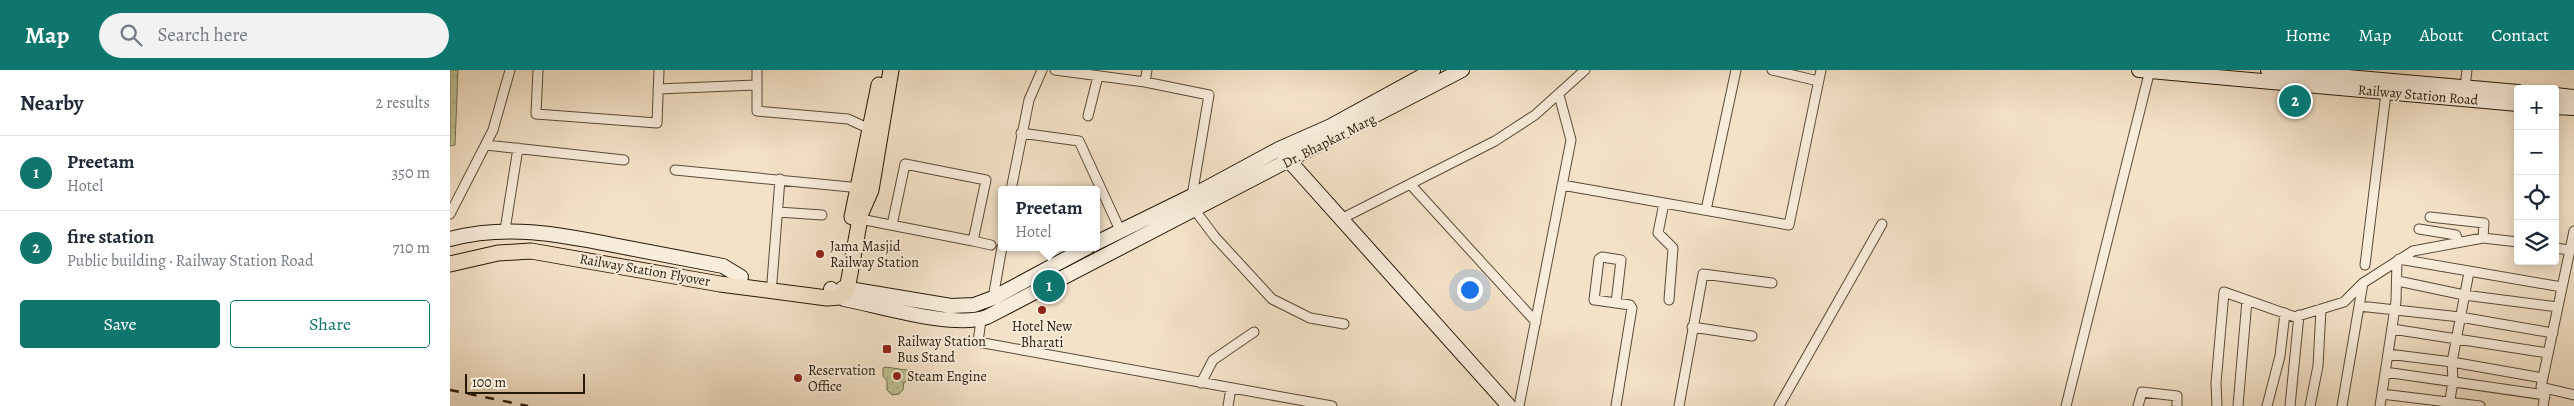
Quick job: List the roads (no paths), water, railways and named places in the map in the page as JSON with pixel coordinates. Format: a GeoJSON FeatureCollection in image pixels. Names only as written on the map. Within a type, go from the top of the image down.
{"type":"FeatureCollection","features":[{"type":"Feature","properties":{"kind":"main road"},"geometry":{"type":"LineString","coordinates":[[839,290],[860,219],[875,132],[882,70]]}},
{"type":"Feature","properties":{"kind":"main road"},"geometry":{"type":"LineString","coordinates":[[875,132],[891,70]]}},
{"type":"Feature","properties":{"kind":"main road","name":"Dr. Bhapkar Marg"},"geometry":{"type":"LineString","coordinates":[[1193,202],[1278,149],[1331,126],[1434,70]]}},
{"type":"Feature","properties":{"kind":"main road","name":"Dr. Bhapkar Marg"},"geometry":{"type":"LineString","coordinates":[[1193,202],[1289,161],[1462,70]]}},
{"type":"Feature","properties":{"kind":"main road","name":"Railway Station Road"},"geometry":{"type":"LineString","coordinates":[[2268,70],[2514,92]]}},
{"type":"Feature","properties":{"kind":"main road","name":"Railway Station Road"},"geometry":{"type":"LineString","coordinates":[[2146,71],[2514,104]]}},
{"type":"Feature","properties":{"kind":"main road"},"geometry":{"type":"LineString","coordinates":[[2559,95],[2574,97]]}},
{"type":"Feature","properties":{"kind":"main road"},"geometry":{"type":"LineString","coordinates":[[2559,106],[2574,108]]}},
{"type":"Feature","properties":{"kind":"main road"},"geometry":{"type":"LineString","coordinates":[[1278,149],[1509,406]]}},
{"type":"Feature","properties":{"kind":"main road"},"geometry":{"type":"LineString","coordinates":[[839,290],[865,189]]}},
{"type":"Feature","properties":{"kind":"main road"},"geometry":{"type":"LineString","coordinates":[[1100,241],[1120,230],[1193,202]]}},
{"type":"Feature","properties":{"kind":"main road"},"geometry":{"type":"LineString","coordinates":[[839,290],[948,320],[981,320],[1193,202]]}},
{"type":"Feature","properties":{"kind":"main road"},"geometry":{"type":"LineString","coordinates":[[450,239],[474,233],[505,230],[545,232],[723,266],[741,277]]}},
{"type":"Feature","properties":{"kind":"main road","name":"Railway Station Flyover"},"geometry":{"type":"LineString","coordinates":[[450,256],[474,248],[525,242],[550,244],[827,298],[839,290]]}},
{"type":"Feature","properties":{"kind":"main road","name":"Railway Station Flyover"},"geometry":{"type":"LineString","coordinates":[[450,264],[498,253],[531,251],[719,278],[741,277],[839,290]]}},
{"type":"Feature","properties":{"kind":"main road"},"geometry":{"type":"LineString","coordinates":[[839,290],[951,306],[974,305],[993,298],[1081,251]]}},
{"type":"Feature","properties":{"kind":"street"},"geometry":{"type":"LineString","coordinates":[[450,214],[494,130],[510,70]]}},
{"type":"Feature","properties":{"kind":"street"},"geometry":{"type":"LineString","coordinates":[[538,70],[536,114],[657,123],[659,70]]}},
{"type":"Feature","properties":{"kind":"street"},"geometry":{"type":"LineString","coordinates":[[756,70],[756,110],[758,112],[848,119],[875,132]]}},
{"type":"Feature","properties":{"kind":"street"},"geometry":{"type":"LineString","coordinates":[[1012,186],[1028,100],[1042,70]]}},
{"type":"Feature","properties":{"kind":"street"},"geometry":{"type":"LineString","coordinates":[[1055,70],[1088,72],[1098,76],[1145,82],[1209,95],[1193,202],[1240,265],[1272,299],[1310,318],[1344,324]]}},
{"type":"Feature","properties":{"kind":"street"},"geometry":{"type":"LineString","coordinates":[[1145,82],[1146,70]]}},
{"type":"Feature","properties":{"kind":"street"},"geometry":{"type":"LineString","coordinates":[[1341,219],[1495,141],[1535,115],[1585,70]]}},
{"type":"Feature","properties":{"kind":"street"},"geometry":{"type":"LineString","coordinates":[[1706,210],[1736,70]]}},
{"type":"Feature","properties":{"kind":"street"},"geometry":{"type":"LineString","coordinates":[[1772,70],[1818,81]]}},
{"type":"Feature","properties":{"kind":"street"},"geometry":{"type":"LineString","coordinates":[[1562,185],[1790,224],[1820,70]]}},
{"type":"Feature","properties":{"kind":"street"},"geometry":{"type":"LineString","coordinates":[[2465,87],[2467,70]]}},
{"type":"Feature","properties":{"kind":"street"},"geometry":{"type":"LineString","coordinates":[[2066,406],[2146,71]]}},
{"type":"Feature","properties":{"kind":"street"},"geometry":{"type":"LineString","coordinates":[[1088,116],[1098,76]]}},
{"type":"Feature","properties":{"kind":"street"},"geometry":{"type":"LineString","coordinates":[[658,88],[755,85]]}},
{"type":"Feature","properties":{"kind":"street"},"geometry":{"type":"LineString","coordinates":[[2365,265],[2386,93]]}},
{"type":"Feature","properties":{"kind":"street"},"geometry":{"type":"LineString","coordinates":[[1519,406],[1571,140],[1559,95]]}},
{"type":"Feature","properties":{"kind":"street"},"geometry":{"type":"LineString","coordinates":[[1021,133],[1079,141],[1100,186]]}},
{"type":"Feature","properties":{"kind":"street"},"geometry":{"type":"LineString","coordinates":[[486,145],[624,160]]}},
{"type":"Feature","properties":{"kind":"street"},"geometry":{"type":"LineString","coordinates":[[505,230],[518,148]]}},
{"type":"Feature","properties":{"kind":"street"},"geometry":{"type":"LineString","coordinates":[[892,225],[906,164],[986,180],[973,241]]}},
{"type":"Feature","properties":{"kind":"street"},"geometry":{"type":"LineString","coordinates":[[675,170],[865,189]]}},
{"type":"Feature","properties":{"kind":"street"},"geometry":{"type":"LineString","coordinates":[[772,282],[780,179]]}},
{"type":"Feature","properties":{"kind":"street"},"geometry":{"type":"LineString","coordinates":[[1410,184],[1536,322]]}},
{"type":"Feature","properties":{"kind":"street"},"geometry":{"type":"LineString","coordinates":[[1100,187],[1120,230]]}},
{"type":"Feature","properties":{"kind":"street"},"geometry":{"type":"LineString","coordinates":[[1664,203],[1658,233],[1673,248],[1669,300]]}},
{"type":"Feature","properties":{"kind":"street"},"geometry":{"type":"LineString","coordinates":[[778,212],[822,215]]}},
{"type":"Feature","properties":{"kind":"street"},"geometry":{"type":"LineString","coordinates":[[2430,217],[2484,222],[2483,238]]}},
{"type":"Feature","properties":{"kind":"street"},"geometry":{"type":"LineString","coordinates":[[860,219],[990,245]]}},
{"type":"Feature","properties":{"kind":"street"},"geometry":{"type":"LineString","coordinates":[[1779,406],[1882,224]]}},
{"type":"Feature","properties":{"kind":"street"},"geometry":{"type":"LineString","coordinates":[[2419,229],[2456,235],[2458,241]]}},
{"type":"Feature","properties":{"kind":"street"},"geometry":{"type":"LineString","coordinates":[[2543,406],[2543,387],[2548,354],[2574,231]]}},
{"type":"Feature","properties":{"kind":"street"},"geometry":{"type":"LineString","coordinates":[[2217,406],[2216,383],[2224,292],[2295,317],[2344,302],[2363,284],[2413,251],[2458,241],[2483,238],[2514,242]]}},
{"type":"Feature","properties":{"kind":"street"},"geometry":{"type":"LineString","coordinates":[[2559,249],[2570,250]]}},
{"type":"Feature","properties":{"kind":"street"},"geometry":{"type":"LineString","coordinates":[[993,298],[1001,251]]}},
{"type":"Feature","properties":{"kind":"street"},"geometry":{"type":"LineString","coordinates":[[1616,303],[1621,260],[1602,257],[1599,259],[1594,300],[1630,305],[1632,308],[1616,406]]}},
{"type":"Feature","properties":{"kind":"street"},"geometry":{"type":"LineString","coordinates":[[2398,260],[2562,287]]}},
{"type":"Feature","properties":{"kind":"street"},"geometry":{"type":"LineString","coordinates":[[2380,406],[2398,282],[2398,260]]}},
{"type":"Feature","properties":{"kind":"street"},"geometry":{"type":"LineString","coordinates":[[2450,404],[2453,381],[2452,362],[2468,272]]}},
{"type":"Feature","properties":{"kind":"street"},"geometry":{"type":"LineString","coordinates":[[1680,406],[1692,327],[1703,274],[1772,282]]}},
{"type":"Feature","properties":{"kind":"street"},"geometry":{"type":"LineString","coordinates":[[2398,282],[2464,295],[2558,307]]}},
{"type":"Feature","properties":{"kind":"street"},"geometry":{"type":"LineString","coordinates":[[2342,406],[2363,284]]}},
{"type":"Feature","properties":{"kind":"street"},"geometry":{"type":"LineString","coordinates":[[2238,406],[2247,300]]}},
{"type":"Feature","properties":{"kind":"street"},"geometry":{"type":"LineString","coordinates":[[2359,306],[2394,308],[2460,317],[2553,333]]}},
{"type":"Feature","properties":{"kind":"street"},"geometry":{"type":"LineString","coordinates":[[2310,406],[2318,366],[2321,309]]}},
{"type":"Feature","properties":{"kind":"street"},"geometry":{"type":"LineString","coordinates":[[2267,406],[2280,356],[2284,313]]}},
{"type":"Feature","properties":{"kind":"street"},"geometry":{"type":"LineString","coordinates":[[2290,406],[2299,315]]}},
{"type":"Feature","properties":{"kind":"street"},"geometry":{"type":"LineString","coordinates":[[981,320],[978,342],[1332,406]]}},
{"type":"Feature","properties":{"kind":"street"},"geometry":{"type":"LineString","coordinates":[[1692,327],[1752,336]]}},
{"type":"Feature","properties":{"kind":"street"},"geometry":{"type":"LineString","coordinates":[[2392,329],[2548,354]]}},
{"type":"Feature","properties":{"kind":"street"},"geometry":{"type":"LineString","coordinates":[[1201,383],[1213,360],[1254,332]]}},
{"type":"Feature","properties":{"kind":"street"},"geometry":{"type":"LineString","coordinates":[[2388,354],[2452,362],[2574,395]]}},
{"type":"Feature","properties":{"kind":"street"},"geometry":{"type":"LineString","coordinates":[[2385,372],[2453,381],[2543,387]]}},
{"type":"Feature","properties":{"kind":"street"},"geometry":{"type":"LineString","coordinates":[[1228,406],[1231,388]]}},
{"type":"Feature","properties":{"kind":"street"},"geometry":{"type":"LineString","coordinates":[[2138,406],[2142,392],[2177,396],[2177,406]]}},
{"type":"Feature","properties":{"kind":"street"},"geometry":{"type":"LineString","coordinates":[[2382,394],[2450,404],[2480,406]]}},
{"type":"Feature","properties":{"kind":"railway"},"geometry":{"type":"LineString","coordinates":[[450,390],[528,406]]}},
{"type":"Feature","properties":{"kind":"place","name":"fire station"},"geometry":{"type":"Point","coordinates":[2295,101]}},
{"type":"Feature","properties":{"kind":"place","name":"Jama Masjid Railway Station"},"geometry":{"type":"Point","coordinates":[820,254]}},
{"type":"Feature","properties":{"kind":"place","name":"Preetam"},"geometry":{"type":"Point","coordinates":[1049,286]}},
{"type":"Feature","properties":{"kind":"place","name":"Hotel New Bharati"},"geometry":{"type":"Point","coordinates":[1042,310]}},
{"type":"Feature","properties":{"kind":"place","name":"Railway Station Bus Stand"},"geometry":{"type":"Point","coordinates":[887,349]}},
{"type":"Feature","properties":{"kind":"place","name":"Steam Engine"},"geometry":{"type":"Point","coordinates":[897,376]}},
{"type":"Feature","properties":{"kind":"place","name":"Reservation Office"},"geometry":{"type":"Point","coordinates":[798,378]}}]}
